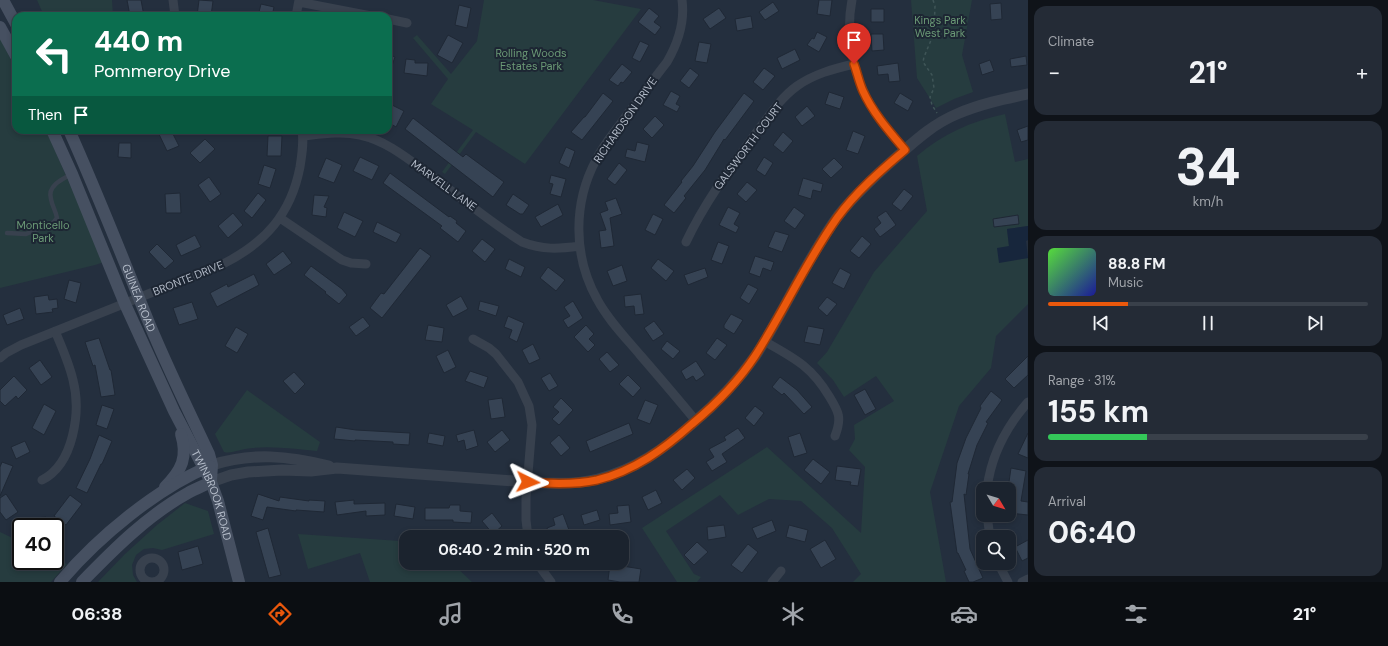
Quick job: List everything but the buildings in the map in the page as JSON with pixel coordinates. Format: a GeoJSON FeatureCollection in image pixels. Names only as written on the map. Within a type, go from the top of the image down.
{"type":"FeatureCollection","features":[{"type":"Feature","properties":{"kind":"main road"},"geometry":{"type":"LineString","coordinates":[[3,0],[12,17]]}},
{"type":"Feature","properties":{"kind":"main road"},"geometry":{"type":"LineString","coordinates":[[0,27],[12,49]]}},
{"type":"Feature","properties":{"kind":"main road","name":"GUINEA ROAD"},"geometry":{"type":"LineString","coordinates":[[54,134],[72,174],[125,304],[174,411]]}},
{"type":"Feature","properties":{"kind":"main road","name":"GUINEA ROAD"},"geometry":{"type":"LineString","coordinates":[[71,134],[180,392],[209,454],[208,467],[211,482]]}},
{"type":"Feature","properties":{"kind":"main road"},"geometry":{"type":"LineString","coordinates":[[60,582],[105,536],[174,478],[180,468],[184,450],[174,411]]}},
{"type":"Feature","properties":{"kind":"main road","name":"TWINBROOK ROAD"},"geometry":{"type":"LineString","coordinates":[[174,411],[208,467]]}},
{"type":"Feature","properties":{"kind":"main road"},"geometry":{"type":"LineString","coordinates":[[139,508],[163,492],[208,467]]}},
{"type":"Feature","properties":{"kind":"main road"},"geometry":{"type":"LineString","coordinates":[[82,582],[128,537],[163,509],[189,492],[211,482]]}},
{"type":"Feature","properties":{"kind":"main road","name":"TWINBROOK ROAD"},"geometry":{"type":"LineString","coordinates":[[211,482],[218,501],[239,582]]}},
{"type":"Feature","properties":{"kind":"street"},"geometry":{"type":"LineString","coordinates":[[173,0],[174,12]]}},
{"type":"Feature","properties":{"kind":"street","name":"RICHARDSON DRIVE"},"geometry":{"type":"LineString","coordinates":[[682,0],[681,30],[674,50],[667,62],[604,146],[591,169],[581,203],[579,218],[580,246],[587,277],[597,300],[605,312],[696,421]]}},
{"type":"Feature","properties":{"kind":"street"},"geometry":{"type":"LineString","coordinates":[[852,0],[850,31],[854,64],[862,90],[882,123],[905,150]]}},
{"type":"Feature","properties":{"kind":"street"},"geometry":{"type":"LineString","coordinates":[[297,12],[299,1],[352,12]]}},
{"type":"Feature","properties":{"kind":"street"},"geometry":{"type":"LineString","coordinates":[[392,20],[407,23]]}},
{"type":"Feature","properties":{"kind":"street","name":"GALSWORTH COURT"},"geometry":{"type":"LineString","coordinates":[[686,242],[720,181],[782,100],[796,87],[812,77],[828,70],[854,64]]}},
{"type":"Feature","properties":{"kind":"street"},"geometry":{"type":"LineString","coordinates":[[208,467],[235,459],[264,456],[307,460],[337,468],[557,484],[597,480],[619,473],[641,463],[659,452],[696,421],[731,387],[755,356],[820,244],[838,217],[868,182],[930,129],[942,122],[973,107],[1028,94]]}},
{"type":"Feature","properties":{"kind":"street","name":"BRONTE DRIVE"},"geometry":{"type":"LineString","coordinates":[[0,358],[21,345],[223,264],[239,256],[262,238],[280,218],[287,205],[298,177],[303,149],[302,134]]}},
{"type":"Feature","properties":{"kind":"street","name":"MARVELL LANE"},"geometry":{"type":"LineString","coordinates":[[352,134],[378,141],[401,153],[522,242],[545,249],[580,246]]}},
{"type":"Feature","properties":{"kind":"street"},"geometry":{"type":"LineString","coordinates":[[280,218],[342,260],[351,263],[366,264]]}},
{"type":"Feature","properties":{"kind":"street"},"geometry":{"type":"LineString","coordinates":[[42,480],[50,476],[59,467],[63,460],[71,439],[76,411],[74,381],[55,331]]}},
{"type":"Feature","properties":{"kind":"street"},"geometry":{"type":"LineString","coordinates":[[473,340],[489,348],[496,354],[518,382],[527,399],[532,425],[526,520],[527,530]]}},
{"type":"Feature","properties":{"kind":"street"},"geometry":{"type":"LineString","coordinates":[[764,341],[802,364],[821,383],[839,413],[839,425],[835,436]]}},
{"type":"Feature","properties":{"kind":"street"},"geometry":{"type":"LineString","coordinates":[[988,482],[992,465],[999,445],[1009,426],[1026,408]]}},
{"type":"Feature","properties":{"kind":"street"},"geometry":{"type":"LineString","coordinates":[[211,482],[231,475],[248,472],[282,470],[311,471],[337,468]]}},
{"type":"Feature","properties":{"kind":"street"},"geometry":{"type":"LineString","coordinates":[[543,570],[551,582]]}},
{"type":"Feature","properties":{"kind":"street"},"geometry":{"type":"LineString","coordinates":[[1002,570],[1008,582]]}},
{"type":"Feature","properties":{"kind":"street"},"geometry":{"type":"LineString","coordinates":[[772,582],[781,571]]}},
{"type":"Feature","properties":{"kind":"street"},"geometry":{"type":"LineString","coordinates":[[1022,582],[1028,579]]}},
{"type":"Feature","properties":{"kind":"lane"},"geometry":{"type":"LineString","coordinates":[[7,234],[26,234],[52,223],[57,218],[50,198],[51,190],[57,183],[72,174]]}},
{"type":"Feature","properties":{"kind":"path"},"geometry":{"type":"LineString","coordinates":[[933,0],[935,6],[934,33],[923,62],[932,75],[934,88],[930,97],[932,105],[942,122]]}},
{"type":"Feature","properties":{"kind":"green space"},"geometry":{"type":"Polygon","coordinates":[[[37,0],[112,0],[113,12],[42,12],[37,0]]]}},
{"type":"Feature","properties":{"kind":"green space","name":"Rolling Woods Estates Park"},"geometry":{"type":"Polygon","coordinates":[[[484,0],[593,0],[641,9],[525,164],[476,132],[445,174],[442,172],[473,130],[431,104],[448,79],[413,38],[417,35],[451,74],[477,41],[484,0]]]}},
{"type":"Feature","properties":{"kind":"green space","name":"Kings Park West Park"},"geometry":{"type":"Polygon","coordinates":[[[911,0],[972,0],[962,55],[973,92],[936,108],[917,78],[911,0]]]}},
{"type":"Feature","properties":{"kind":"green space","name":"Monticello Park"},"geometry":{"type":"Polygon","coordinates":[[[0,38],[12,61],[12,134],[48,134],[104,262],[0,288],[0,38]]]}},
{"type":"Feature","properties":{"kind":"green space"},"geometry":{"type":"Polygon","coordinates":[[[1005,114],[1015,162],[1028,159],[1028,226],[1007,229],[1009,246],[999,262],[1028,258],[1028,304],[996,336],[991,368],[959,406],[930,492],[946,582],[853,582],[861,574],[832,528],[801,501],[769,499],[738,515],[720,495],[666,531],[694,574],[701,577],[697,582],[677,582],[642,528],[767,447],[861,533],[865,467],[849,450],[855,439],[854,425],[894,401],[876,376],[844,397],[833,380],[817,363],[827,352],[874,272],[927,211],[917,156],[937,141],[958,129],[981,120],[1005,114]]]}},
{"type":"Feature","properties":{"kind":"green space"},"geometry":{"type":"Polygon","coordinates":[[[247,390],[320,442],[317,451],[263,447],[229,453],[224,452],[215,434],[247,390]]]}},
{"type":"Feature","properties":{"kind":"green space"},"geometry":{"type":"Polygon","coordinates":[[[185,503],[208,511],[214,534],[162,550],[153,548],[144,549],[136,555],[132,565],[133,575],[137,582],[98,582],[125,554],[157,525],[185,503]]]}},
{"type":"Feature","properties":{"kind":"green space"},"geometry":{"type":"Polygon","coordinates":[[[0,532],[12,538],[12,570],[62,570],[51,582],[0,582],[0,532]]]}},
{"type":"Feature","properties":{"kind":"green space"},"geometry":{"type":"Polygon","coordinates":[[[298,534],[399,541],[399,570],[459,570],[472,582],[370,582],[360,553],[308,569],[298,534]]]}},
{"type":"Feature","properties":{"kind":"water"},"geometry":{"type":"Polygon","coordinates":[[[1028,226],[1028,240],[1026,241],[1028,258],[999,263],[997,248],[1009,246],[1007,229],[1028,226]]]}},
{"type":"Feature","properties":{"kind":"route"},"geometry":{"type":"LineString","coordinates":[[528,482],[557,484],[597,480],[619,473],[641,463],[659,452],[712,407],[747,367],[764,341],[820,244],[838,217],[862,188],[905,150],[882,123],[872,108],[862,90],[854,64]]}}]}
